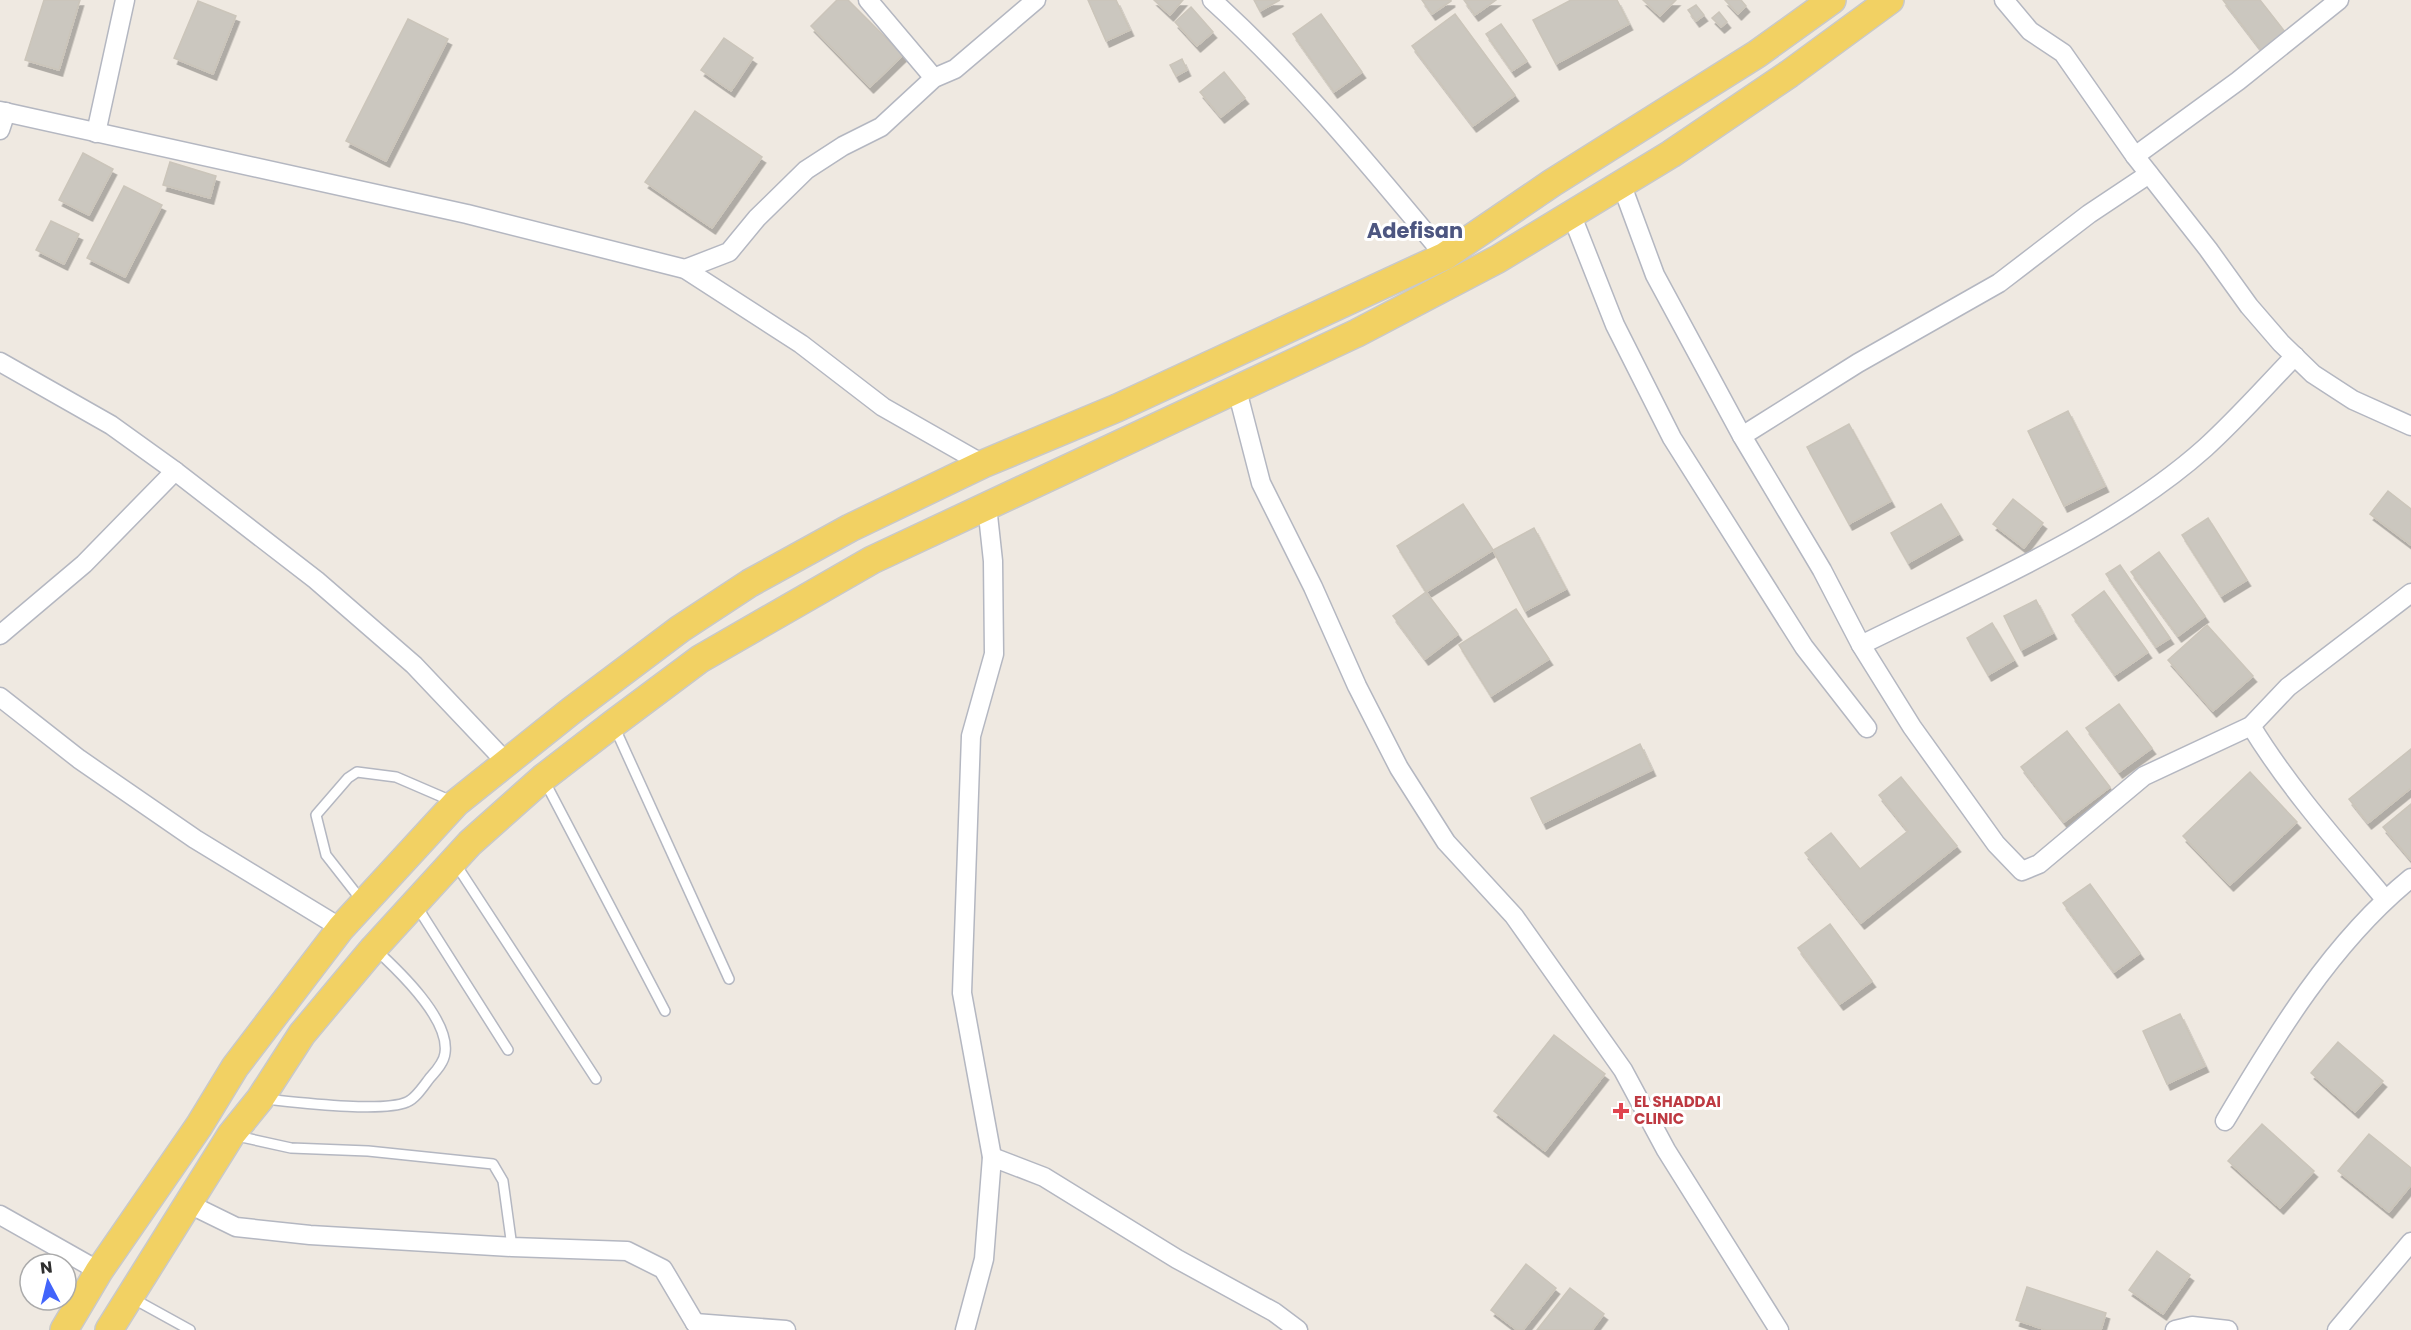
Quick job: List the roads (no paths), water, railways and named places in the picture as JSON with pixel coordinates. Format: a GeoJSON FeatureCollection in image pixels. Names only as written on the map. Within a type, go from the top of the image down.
{"type":"FeatureCollection","features":[{"type":"Feature","properties":{"kind":"main road"},"geometry":{"type":"LineString","coordinates":[[64,1330],[99,1270],[199,1126],[236,1067],[341,928],[456,803],[680,629],[750,583],[850,528],[983,464],[1117,408],[1445,256],[1552,183],[1757,54],[1832,0]]}},
{"type":"Feature","properties":{"kind":"main road"},"geometry":{"type":"LineString","coordinates":[[109,1330],[231,1135],[260,1099],[302,1034],[374,948],[453,861],[543,778],[700,659],[772,615],[872,560],[1238,390],[1425,298],[1572,216],[1621,183],[1671,154],[1789,74],[1890,0]]}},
{"type":"Feature","properties":{"kind":"street"},"geometry":{"type":"LineString","coordinates":[[96,133],[125,0]]}},
{"type":"Feature","properties":{"kind":"street"},"geometry":{"type":"LineString","coordinates":[[868,0],[934,78]]}},
{"type":"Feature","properties":{"kind":"street"},"geometry":{"type":"LineString","coordinates":[[685,269],[729,252],[806,170],[843,146],[881,127],[934,78],[955,69],[1036,0]]}},
{"type":"Feature","properties":{"kind":"street"},"geometry":{"type":"LineString","coordinates":[[1212,0],[1259,42],[1325,113],[1445,256]]}},
{"type":"Feature","properties":{"kind":"street"},"geometry":{"type":"LineString","coordinates":[[2004,0],[2030,31],[2063,54],[2135,156],[2249,306],[2295,356],[2313,374],[2353,400],[2411,426]]}},
{"type":"Feature","properties":{"kind":"street"},"geometry":{"type":"LineString","coordinates":[[2135,156],[2238,81],[2339,0]]}},
{"type":"Feature","properties":{"kind":"street"},"geometry":{"type":"LineString","coordinates":[[0,130],[3,111],[490,219],[559,235],[654,263],[685,269],[801,344],[883,407],[983,464]]}},
{"type":"Feature","properties":{"kind":"street"},"geometry":{"type":"LineString","coordinates":[[1742,436],[1858,363],[1999,283],[2089,214],[2149,174]]}},
{"type":"Feature","properties":{"kind":"street"},"geometry":{"type":"LineString","coordinates":[[1621,183],[1655,275],[1742,436],[1806,542],[1861,645],[1912,727],[1996,844],[2022,871],[2039,864],[2144,776],[2251,726],[2288,687],[2411,593]]}},
{"type":"Feature","properties":{"kind":"street"},"geometry":{"type":"LineString","coordinates":[[1572,216],[1615,325],[1672,438],[1803,646],[1867,728]]}},
{"type":"Feature","properties":{"kind":"street"},"geometry":{"type":"LineString","coordinates":[[1861,645],[2074,538],[2155,486],[2205,448],[2295,356]]}},
{"type":"Feature","properties":{"kind":"street"},"geometry":{"type":"LineString","coordinates":[[0,362],[111,425],[176,471],[316,580],[414,665],[506,762]]}},
{"type":"Feature","properties":{"kind":"street"},"geometry":{"type":"LineString","coordinates":[[1238,390],[1261,483],[1313,587],[1357,686],[1399,768],[1446,842],[1514,915],[1623,1070],[1666,1150],[1779,1330]]}},
{"type":"Feature","properties":{"kind":"street"},"geometry":{"type":"LineString","coordinates":[[0,635],[84,564],[176,471]]}},
{"type":"Feature","properties":{"kind":"street"},"geometry":{"type":"LineString","coordinates":[[965,1330],[984,1259],[992,1157],[962,993],[972,735],[994,654],[993,561],[987,506]]}},
{"type":"Feature","properties":{"kind":"street"},"geometry":{"type":"LineString","coordinates":[[0,697],[79,759],[195,839],[341,928]]}},
{"type":"Feature","properties":{"kind":"street"},"geometry":{"type":"LineString","coordinates":[[2251,726],[2312,812],[2385,899]]}},
{"type":"Feature","properties":{"kind":"street"},"geometry":{"type":"LineString","coordinates":[[2225,1121],[2273,1040],[2340,950],[2385,899],[2411,878]]}},
{"type":"Feature","properties":{"kind":"street"},"geometry":{"type":"LineString","coordinates":[[992,1157],[1044,1177],[1187,1265],[1274,1312],[1298,1330]]}},
{"type":"Feature","properties":{"kind":"street"},"geometry":{"type":"LineString","coordinates":[[187,1203],[236,1227],[310,1235],[512,1247],[627,1251],[663,1269],[692,1327],[786,1330]]}},
{"type":"Feature","properties":{"kind":"street"},"geometry":{"type":"LineString","coordinates":[[0,1215],[99,1270]]}},
{"type":"Feature","properties":{"kind":"street"},"geometry":{"type":"LineString","coordinates":[[2337,1330],[2411,1242]]}},
{"type":"Feature","properties":{"kind":"street"},"geometry":{"type":"LineString","coordinates":[[2175,1330],[2192,1326],[2228,1330]]}},
{"type":"Feature","properties":{"kind":"lane"},"geometry":{"type":"LineString","coordinates":[[613,724],[729,979]]}},
{"type":"Feature","properties":{"kind":"lane"},"geometry":{"type":"LineString","coordinates":[[365,904],[326,855],[316,815],[348,778],[357,772],[396,777],[456,803]]}},
{"type":"Feature","properties":{"kind":"lane"},"geometry":{"type":"LineString","coordinates":[[543,778],[665,1011]]}},
{"type":"Feature","properties":{"kind":"lane"},"geometry":{"type":"LineString","coordinates":[[453,861],[596,1079]]}},
{"type":"Feature","properties":{"kind":"lane"},"geometry":{"type":"LineString","coordinates":[[415,903],[508,1050]]}},
{"type":"Feature","properties":{"kind":"lane"},"geometry":{"type":"LineString","coordinates":[[260,1099],[331,1106],[393,1106],[408,1102],[438,1068],[445,1054],[445,1038],[428,1008],[403,976],[374,948]]}},
{"type":"Feature","properties":{"kind":"lane"},"geometry":{"type":"LineString","coordinates":[[231,1135],[291,1148],[368,1151],[493,1164],[503,1181],[512,1247]]}},
{"type":"Feature","properties":{"kind":"lane"},"geometry":{"type":"LineString","coordinates":[[130,1296],[190,1330]]}},
{"type":"Feature","properties":{"kind":"place","name":"EL SHADDAI CLINIC"},"geometry":{"type":"Point","coordinates":[1621,1111]}},
{"type":"Feature","properties":{"kind":"district","name":"Adefisan"},"geometry":{"type":"Point","coordinates":[1415,231]}}]}
